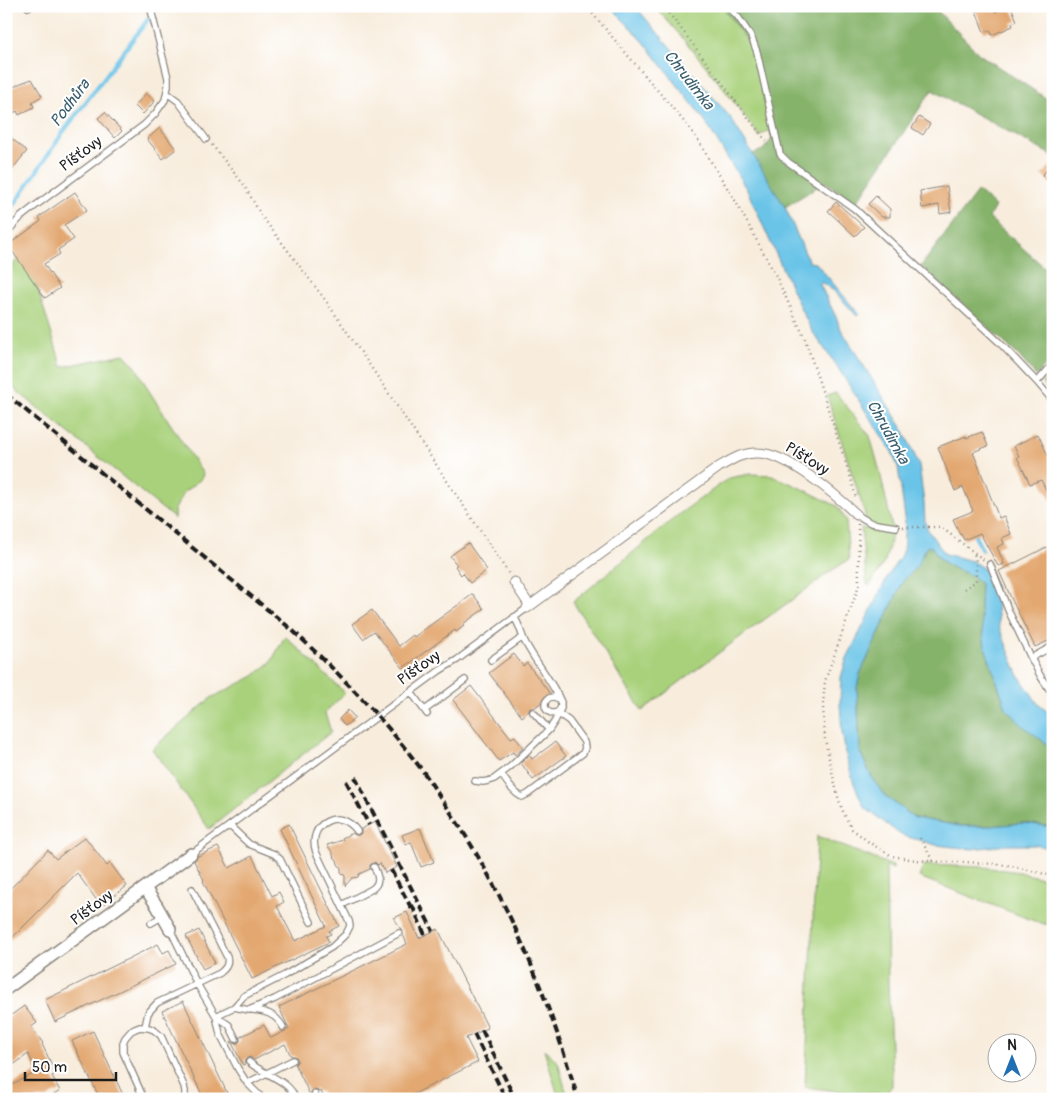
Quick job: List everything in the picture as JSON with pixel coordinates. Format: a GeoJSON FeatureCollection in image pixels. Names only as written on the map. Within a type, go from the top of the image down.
{"type":"FeatureCollection","features":[{"type":"Feature","properties":{"kind":"street","name":"Píšťovy"},"geometry":{"type":"LineString","coordinates":[[529,607],[719,467],[749,453],[765,453],[777,456],[820,484],[857,515]]}},
{"type":"Feature","properties":{"kind":"street"},"geometry":{"type":"LineString","coordinates":[[514,582],[529,607]]}},
{"type":"Feature","properties":{"kind":"street","name":"Píšťovy"},"geometry":{"type":"LineString","coordinates":[[9,987],[191,854]]}},
{"type":"Feature","properties":{"kind":"street"},"geometry":{"type":"LineString","coordinates":[[145,888],[170,929]]}},
{"type":"Feature","properties":{"kind":"lane"},"geometry":{"type":"LineString","coordinates":[[150,6],[166,70],[167,93],[178,101],[206,139]]}},
{"type":"Feature","properties":{"kind":"lane"},"geometry":{"type":"LineString","coordinates":[[728,6],[751,36],[757,52],[780,154],[788,162],[855,209],[999,342],[1053,401]]}},
{"type":"Feature","properties":{"kind":"lane","name":"Píšťovy"},"geometry":{"type":"LineString","coordinates":[[6,233],[35,206],[144,125],[162,105],[167,93]]}},
{"type":"Feature","properties":{"kind":"lane"},"geometry":{"type":"LineString","coordinates":[[1037,382],[1053,364]]}},
{"type":"Feature","properties":{"kind":"lane"},"geometry":{"type":"LineString","coordinates":[[857,515],[871,523],[896,527]]}},
{"type":"Feature","properties":{"kind":"lane"},"geometry":{"type":"LineString","coordinates":[[990,564],[1009,612],[1031,658],[1053,695]]}},
{"type":"Feature","properties":{"kind":"lane","name":"Píšťovy"},"geometry":{"type":"LineString","coordinates":[[191,854],[529,607]]}},
{"type":"Feature","properties":{"kind":"lane"},"geometry":{"type":"LineString","coordinates":[[514,617],[522,637],[556,692],[561,705],[558,712],[551,713]]}},
{"type":"Feature","properties":{"kind":"lane"},"geometry":{"type":"LineString","coordinates":[[490,660],[522,637]]}},
{"type":"Feature","properties":{"kind":"lane"},"geometry":{"type":"LineString","coordinates":[[1031,658],[1053,646]]}},
{"type":"Feature","properties":{"kind":"lane"},"geometry":{"type":"LineString","coordinates":[[411,692],[426,712],[465,680]]}},
{"type":"Feature","properties":{"kind":"lane"},"geometry":{"type":"LineString","coordinates":[[475,780],[488,781],[510,767],[555,721],[558,714],[561,705],[559,699],[554,697],[547,700],[545,703],[546,708],[551,713],[558,714],[567,718],[585,745],[583,753],[522,797],[515,793],[501,774]]}},
{"type":"Feature","properties":{"kind":"lane"},"geometry":{"type":"LineString","coordinates":[[533,712],[548,730]]}},
{"type":"Feature","properties":{"kind":"lane"},"geometry":{"type":"LineString","coordinates":[[216,1016],[234,1007],[244,996],[285,975],[327,950],[346,934],[350,926],[347,916],[316,852],[314,837],[323,824],[332,820],[347,822],[357,831]]}},
{"type":"Feature","properties":{"kind":"lane"},"geometry":{"type":"LineString","coordinates":[[230,826],[249,844],[274,854],[280,859],[311,922]]}},
{"type":"Feature","properties":{"kind":"lane"},"geometry":{"type":"LineString","coordinates":[[342,905],[376,886],[378,878],[374,866]]}},
{"type":"Feature","properties":{"kind":"lane"},"geometry":{"type":"LineString","coordinates":[[144,1027],[148,1013],[157,1003],[223,971],[227,966],[228,960],[192,889]]}},
{"type":"Feature","properties":{"kind":"lane"},"geometry":{"type":"LineString","coordinates":[[151,923],[163,916]]}},
{"type":"Feature","properties":{"kind":"lane"},"geometry":{"type":"LineString","coordinates":[[170,929],[197,984],[216,1016],[220,1034],[238,1068],[247,1083],[263,1099]]}},
{"type":"Feature","properties":{"kind":"lane"},"geometry":{"type":"LineString","coordinates":[[249,1010],[276,999],[399,933]]}},
{"type":"Feature","properties":{"kind":"lane"},"geometry":{"type":"LineString","coordinates":[[9,987],[29,982]]}},
{"type":"Feature","properties":{"kind":"lane"},"geometry":{"type":"LineString","coordinates":[[234,1007],[261,1011],[272,1015],[283,1027]]}},
{"type":"Feature","properties":{"kind":"lane"},"geometry":{"type":"LineString","coordinates":[[216,1016],[229,1026],[236,1039]]}},
{"type":"Feature","properties":{"kind":"lane"},"geometry":{"type":"LineString","coordinates":[[144,1099],[124,1057],[122,1048],[125,1038],[131,1031],[140,1027],[154,1030],[161,1036],[184,1086],[184,1099]]}},
{"type":"Feature","properties":{"kind":"lane"},"geometry":{"type":"LineString","coordinates":[[247,1083],[292,1060]]}},
{"type":"Feature","properties":{"kind":"lane"},"geometry":{"type":"LineString","coordinates":[[249,1062],[291,1088],[295,1099]]}},
{"type":"Feature","properties":{"kind":"path"},"geometry":{"type":"LineString","coordinates":[[586,6],[692,131],[736,202],[772,267],[805,339],[821,386],[852,482],[857,515],[859,583],[825,681],[823,706],[825,740],[830,763],[839,801],[852,829],[870,843],[892,856],[933,861],[1007,865],[1053,876]]}},
{"type":"Feature","properties":{"kind":"path"},"geometry":{"type":"LineString","coordinates":[[662,6],[688,36],[762,136],[780,154]]}},
{"type":"Feature","properties":{"kind":"path"},"geometry":{"type":"LineString","coordinates":[[206,139],[244,185],[262,215],[326,301],[514,582]]}},
{"type":"Feature","properties":{"kind":"path"},"geometry":{"type":"LineString","coordinates":[[896,527],[939,527],[990,564]]}},
{"type":"Feature","properties":{"kind":"path"},"geometry":{"type":"LineString","coordinates":[[964,589],[976,581],[974,552]]}},
{"type":"Feature","properties":{"kind":"path"},"geometry":{"type":"LineString","coordinates":[[920,838],[933,861]]}},
{"type":"Feature","properties":{"kind":"green space"},"geometry":{"type":"Polygon","coordinates":[[[654,6],[730,6],[726,12],[751,45],[771,129],[759,136],[682,37],[654,6]]]}},
{"type":"Feature","properties":{"kind":"green space"},"geometry":{"type":"Polygon","coordinates":[[[730,6],[933,6],[979,54],[1053,103],[1053,156],[932,90],[856,203],[825,182],[785,207],[752,154],[763,150],[772,139],[751,46],[726,12],[730,6]]]}},
{"type":"Feature","properties":{"kind":"green space"},"geometry":{"type":"Polygon","coordinates":[[[978,191],[995,206],[989,218],[1053,275],[1053,357],[1036,376],[1019,356],[921,266],[978,191]]]}},
{"type":"Feature","properties":{"kind":"green space"},"geometry":{"type":"Polygon","coordinates":[[[18,258],[36,284],[62,367],[124,354],[136,367],[149,391],[203,474],[201,479],[184,492],[174,511],[175,519],[6,382],[6,275],[18,258]]]}},
{"type":"Feature","properties":{"kind":"green space"},"geometry":{"type":"Polygon","coordinates":[[[1053,371],[1053,395],[1042,383],[1053,371]]]}},
{"type":"Feature","properties":{"kind":"green space"},"geometry":{"type":"Polygon","coordinates":[[[836,393],[870,436],[893,532],[885,561],[870,585],[867,585],[861,528],[866,529],[865,514],[827,396],[836,393]]]}},
{"type":"Feature","properties":{"kind":"green space"},"geometry":{"type":"Polygon","coordinates":[[[750,474],[772,475],[837,506],[846,520],[849,560],[828,573],[642,711],[573,602],[678,515],[729,478],[750,474]]]}},
{"type":"Feature","properties":{"kind":"green space"},"geometry":{"type":"Polygon","coordinates":[[[931,546],[940,559],[953,568],[971,575],[979,582],[981,587],[980,608],[985,647],[1006,708],[1048,745],[1053,747],[1053,827],[1024,823],[960,826],[915,818],[885,796],[873,780],[860,752],[857,688],[860,674],[903,581],[917,566],[926,547],[931,546]]]}},
{"type":"Feature","properties":{"kind":"green space"},"geometry":{"type":"Polygon","coordinates":[[[285,636],[345,693],[325,713],[331,732],[209,829],[152,749],[211,698],[254,676],[271,662],[285,636]]]}},
{"type":"Feature","properties":{"kind":"green space"},"geometry":{"type":"Polygon","coordinates":[[[817,836],[893,866],[893,869],[886,866],[892,1086],[885,1094],[805,1087],[817,836]]]}},
{"type":"Feature","properties":{"kind":"green space"},"geometry":{"type":"Polygon","coordinates":[[[924,865],[983,867],[1019,872],[1053,881],[1053,926],[1037,922],[919,877],[924,865]]]}},
{"type":"Feature","properties":{"kind":"green space"},"geometry":{"type":"Polygon","coordinates":[[[544,1049],[558,1062],[568,1099],[559,1099],[544,1049]]]}},
{"type":"Feature","properties":{"kind":"water","name":"Chrudimka"},"geometry":{"type":"Polygon","coordinates":[[[610,6],[635,6],[730,117],[785,207],[809,262],[816,263],[859,314],[857,316],[834,291],[821,282],[820,285],[839,326],[903,429],[919,465],[925,523],[929,532],[945,554],[972,561],[987,571],[995,586],[999,627],[1019,676],[1039,705],[1053,716],[1053,747],[1022,725],[1006,708],[985,647],[980,608],[981,587],[979,582],[971,575],[953,568],[940,559],[931,546],[926,547],[917,566],[903,581],[860,674],[857,688],[860,752],[873,780],[885,796],[915,818],[960,826],[1024,823],[1053,827],[1053,850],[1037,845],[1007,845],[972,849],[936,845],[901,835],[864,807],[853,781],[842,732],[841,677],[847,658],[888,576],[903,552],[905,518],[898,467],[892,452],[812,331],[747,190],[703,118],[644,42],[610,6]]]}},
{"type":"Feature","properties":{"kind":"building"},"geometry":{"type":"Polygon","coordinates":[[[992,6],[995,12],[1011,6],[1017,21],[1012,23],[1013,26],[992,35],[990,30],[984,32],[976,11],[992,6]]]}},
{"type":"Feature","properties":{"kind":"building"},"geometry":{"type":"Polygon","coordinates":[[[32,79],[42,96],[32,102],[34,107],[19,115],[17,111],[6,117],[6,91],[32,79]]]}},
{"type":"Feature","properties":{"kind":"building"},"geometry":{"type":"Polygon","coordinates":[[[146,93],[155,101],[143,114],[135,106],[146,93]]]}},
{"type":"Feature","properties":{"kind":"building"},"geometry":{"type":"Polygon","coordinates":[[[105,112],[122,131],[115,138],[98,118],[105,112]]]}},
{"type":"Feature","properties":{"kind":"building"},"geometry":{"type":"Polygon","coordinates":[[[919,117],[930,124],[923,135],[912,128],[919,117]]]}},
{"type":"Feature","properties":{"kind":"building"},"geometry":{"type":"Polygon","coordinates":[[[160,128],[176,149],[163,159],[147,139],[160,128]]]}},
{"type":"Feature","properties":{"kind":"building"},"geometry":{"type":"Polygon","coordinates":[[[6,134],[27,151],[6,177],[6,134]]]}},
{"type":"Feature","properties":{"kind":"building"},"geometry":{"type":"Polygon","coordinates":[[[1053,163],[1053,186],[1042,175],[1053,163]]]}},
{"type":"Feature","properties":{"kind":"building"},"geometry":{"type":"Polygon","coordinates":[[[947,186],[951,212],[940,214],[939,205],[922,208],[920,191],[947,186]]]}},
{"type":"Feature","properties":{"kind":"building"},"geometry":{"type":"Polygon","coordinates":[[[75,192],[87,210],[64,225],[74,239],[58,250],[60,254],[44,264],[60,288],[45,298],[8,245],[41,221],[39,217],[75,192]]]}},
{"type":"Feature","properties":{"kind":"building"},"geometry":{"type":"Polygon","coordinates":[[[876,196],[890,209],[890,217],[882,217],[868,204],[876,196]]]}},
{"type":"Feature","properties":{"kind":"building"},"geometry":{"type":"Polygon","coordinates":[[[836,202],[864,227],[855,236],[828,211],[836,202]]]}},
{"type":"Feature","properties":{"kind":"building"},"geometry":{"type":"Polygon","coordinates":[[[982,432],[988,446],[973,452],[999,518],[1004,516],[1011,534],[1002,538],[1004,544],[997,547],[1004,564],[998,566],[980,533],[964,540],[960,535],[953,519],[973,511],[963,487],[955,491],[938,447],[982,432]]]}},
{"type":"Feature","properties":{"kind":"building"},"geometry":{"type":"Polygon","coordinates":[[[1038,434],[1048,456],[1053,454],[1053,504],[1041,480],[1030,484],[1017,457],[1019,456],[1014,446],[1038,434]]]}},
{"type":"Feature","properties":{"kind":"building"},"geometry":{"type":"Polygon","coordinates":[[[468,543],[487,570],[470,583],[463,573],[461,575],[455,566],[457,565],[450,556],[468,543]]]}},
{"type":"Feature","properties":{"kind":"building"},"geometry":{"type":"Polygon","coordinates":[[[1053,544],[1053,639],[1035,647],[999,571],[1053,544]]]}},
{"type":"Feature","properties":{"kind":"building"},"geometry":{"type":"Polygon","coordinates":[[[473,594],[484,609],[463,624],[464,626],[456,632],[455,630],[403,668],[374,631],[363,639],[352,624],[372,610],[399,646],[473,594]]]}},
{"type":"Feature","properties":{"kind":"building"},"geometry":{"type":"Polygon","coordinates":[[[514,654],[523,666],[527,663],[551,695],[534,708],[530,708],[522,717],[489,673],[514,654]]]}},
{"type":"Feature","properties":{"kind":"building"},"geometry":{"type":"Polygon","coordinates":[[[471,686],[511,738],[515,736],[523,748],[515,755],[513,752],[499,761],[453,700],[471,686]]]}},
{"type":"Feature","properties":{"kind":"building"},"geometry":{"type":"Polygon","coordinates":[[[348,710],[355,718],[345,726],[339,719],[348,710]]]}},
{"type":"Feature","properties":{"kind":"building"},"geometry":{"type":"Polygon","coordinates":[[[555,742],[566,756],[533,780],[521,763],[529,755],[532,759],[555,742]]]}},
{"type":"Feature","properties":{"kind":"building"},"geometry":{"type":"Polygon","coordinates":[[[375,822],[397,867],[385,873],[380,863],[378,865],[375,862],[370,865],[370,869],[359,874],[358,877],[352,878],[345,886],[345,876],[327,845],[343,840],[342,838],[352,833],[359,835],[361,829],[375,822]]]}},
{"type":"Feature","properties":{"kind":"building"},"geometry":{"type":"Polygon","coordinates":[[[289,824],[339,926],[329,931],[331,934],[326,936],[329,942],[252,979],[194,861],[198,856],[218,847],[229,868],[252,856],[272,896],[279,892],[284,902],[277,906],[295,941],[326,926],[280,829],[289,824]]]}},
{"type":"Feature","properties":{"kind":"building"},"geometry":{"type":"Polygon","coordinates":[[[420,828],[434,862],[421,867],[411,842],[406,844],[402,835],[420,828]]]}},
{"type":"Feature","properties":{"kind":"building"},"geometry":{"type":"Polygon","coordinates":[[[85,837],[107,866],[110,863],[127,886],[101,906],[77,873],[6,944],[6,893],[48,850],[56,859],[85,837]]]}},
{"type":"Feature","properties":{"kind":"building"},"geometry":{"type":"Polygon","coordinates":[[[407,912],[419,938],[438,929],[488,1028],[466,1038],[478,1062],[404,1099],[324,1099],[321,1091],[319,1092],[315,1089],[310,1095],[295,1064],[297,1058],[291,1056],[285,1044],[254,1060],[250,1057],[247,1058],[243,1065],[231,1041],[235,1044],[238,1043],[240,1037],[264,1025],[271,1038],[289,1029],[279,1007],[407,944],[403,931],[394,918],[407,912]]]}},
{"type":"Feature","properties":{"kind":"building"},"geometry":{"type":"Polygon","coordinates":[[[199,930],[215,963],[203,969],[186,936],[199,930]]]}},
{"type":"Feature","properties":{"kind":"building"},"geometry":{"type":"Polygon","coordinates":[[[158,944],[163,953],[169,950],[176,964],[55,1022],[45,1000],[158,944]]]}},
{"type":"Feature","properties":{"kind":"building"},"geometry":{"type":"Polygon","coordinates":[[[183,1001],[230,1099],[204,1099],[162,1011],[183,1001]]]}},
{"type":"Feature","properties":{"kind":"building"},"geometry":{"type":"Polygon","coordinates":[[[24,1006],[37,1023],[31,1027],[43,1043],[56,1074],[52,1076],[60,1091],[45,1099],[6,1099],[6,1088],[37,1072],[28,1054],[12,1066],[6,1058],[6,1019],[24,1006]]]}},
{"type":"Feature","properties":{"kind":"building"},"geometry":{"type":"Polygon","coordinates":[[[93,1031],[125,1099],[100,1099],[72,1041],[93,1031]]]}},
{"type":"Feature","properties":{"kind":"waterway","name":"Podhůra"},"geometry":{"type":"LineString","coordinates":[[6,217],[64,131],[158,6]]}},
{"type":"Feature","properties":{"kind":"waterway"},"geometry":{"type":"LineString","coordinates":[[975,536],[982,550]]}},
{"type":"Feature","properties":{"kind":"railway"},"geometry":{"type":"LineString","coordinates":[[6,394],[291,629],[326,662],[392,732],[425,774],[467,838],[506,909],[539,983],[578,1099]]}},
{"type":"Feature","properties":{"kind":"railway"},"geometry":{"type":"LineString","coordinates":[[355,777],[433,931]]}},
{"type":"Feature","properties":{"kind":"railway"},"geometry":{"type":"LineString","coordinates":[[346,781],[369,825]]}},
{"type":"Feature","properties":{"kind":"railway"},"geometry":{"type":"LineString","coordinates":[[391,870],[414,913]]}},
{"type":"Feature","properties":{"kind":"railway"},"geometry":{"type":"LineString","coordinates":[[412,905],[425,935]]}},
{"type":"Feature","properties":{"kind":"railway"},"geometry":{"type":"LineString","coordinates":[[482,1030],[515,1099]]}},
{"type":"Feature","properties":{"kind":"railway"},"geometry":{"type":"LineString","coordinates":[[474,1034],[506,1099]]}}]}
